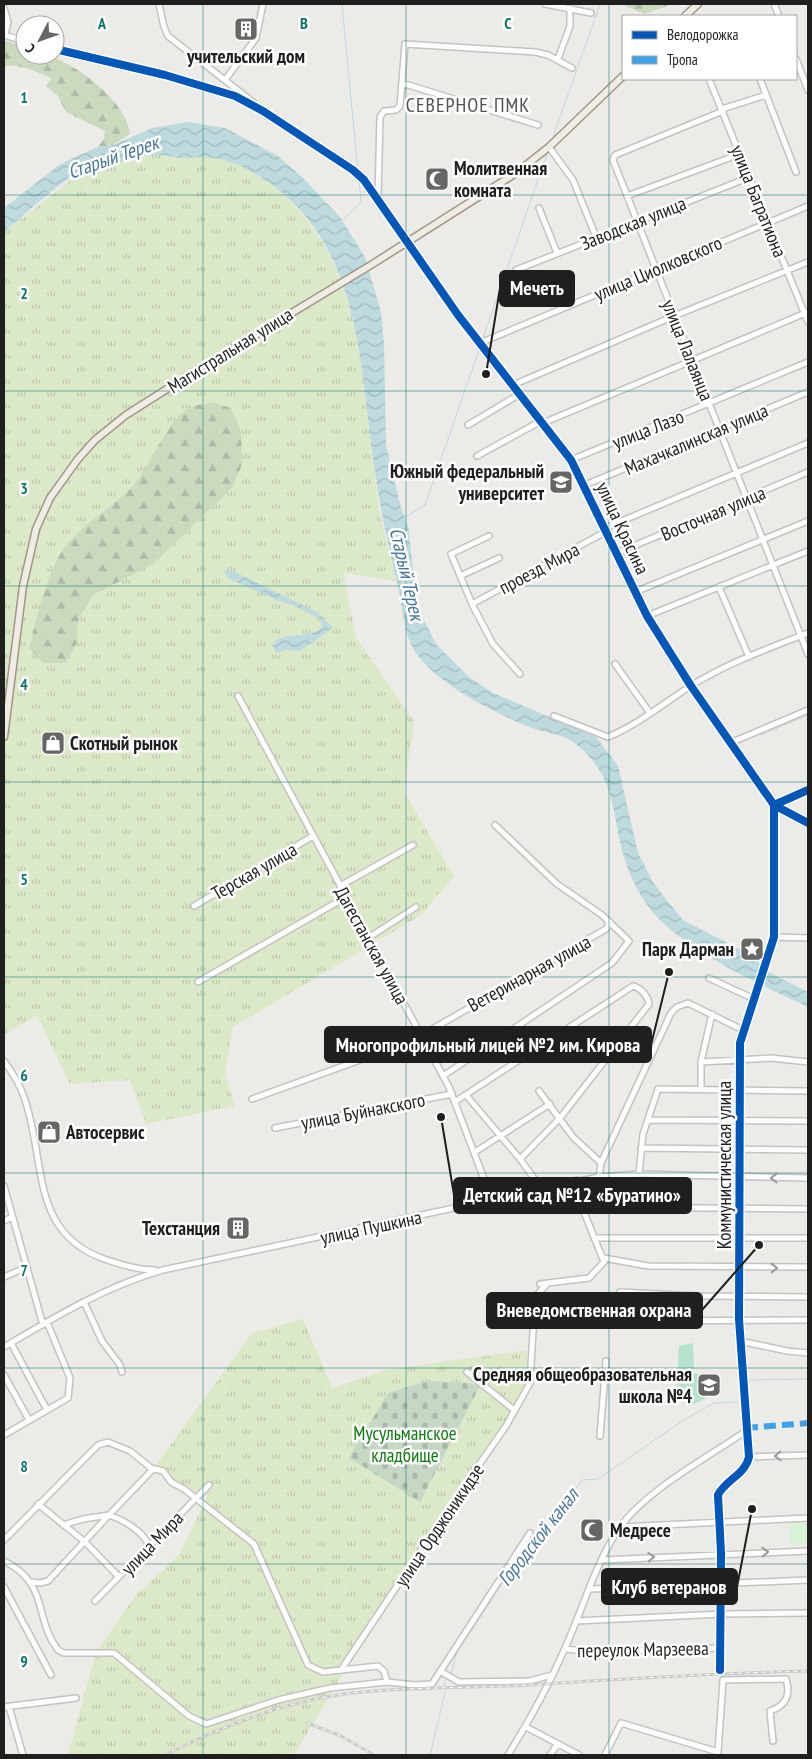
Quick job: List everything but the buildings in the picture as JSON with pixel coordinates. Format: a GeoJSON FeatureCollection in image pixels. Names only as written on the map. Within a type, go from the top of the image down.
{"type":"FeatureCollection","features":[{"type":"Feature","properties":{"kind":"main road","name":"Магистральная улица"},"geometry":{"type":"LineString","coordinates":[[4,737],[23,586],[32,545],[42,513],[61,482],[95,440],[121,419],[252,335],[371,265],[516,173],[549,147],[622,77]]}},
{"type":"Feature","properties":{"kind":"street"},"geometry":{"type":"LineString","coordinates":[[159,4],[168,36],[264,111]]}},
{"type":"Feature","properties":{"kind":"street"},"geometry":{"type":"LineString","coordinates":[[224,80],[256,38],[263,4]]}},
{"type":"Feature","properties":{"kind":"street"},"geometry":{"type":"LineString","coordinates":[[545,4],[591,13]]}},
{"type":"Feature","properties":{"kind":"street"},"geometry":{"type":"LineString","coordinates":[[4,8],[8,22],[4,35]]}},
{"type":"Feature","properties":{"kind":"street"},"geometry":{"type":"LineString","coordinates":[[558,59],[570,26],[570,8]]}},
{"type":"Feature","properties":{"kind":"street"},"geometry":{"type":"LineString","coordinates":[[378,198],[380,117],[384,111],[399,109],[403,47],[407,43],[534,52],[558,59],[572,68]]}},
{"type":"Feature","properties":{"kind":"street"},"geometry":{"type":"LineString","coordinates":[[65,52],[221,91],[264,111]]}},
{"type":"Feature","properties":{"kind":"street"},"geometry":{"type":"LineString","coordinates":[[797,61],[808,90]]}},
{"type":"Feature","properties":{"kind":"street","name":"улица Багратиона"},"geometry":{"type":"LineString","coordinates":[[709,80],[806,313],[808,322]]}},
{"type":"Feature","properties":{"kind":"street"},"geometry":{"type":"LineString","coordinates":[[760,80],[796,172]]}},
{"type":"Feature","properties":{"kind":"street"},"geometry":{"type":"LineString","coordinates":[[402,83],[538,125]]}},
{"type":"Feature","properties":{"kind":"street"},"geometry":{"type":"LineString","coordinates":[[722,110],[766,95]]}},
{"type":"Feature","properties":{"kind":"street","name":"улица Лалаянца"},"geometry":{"type":"LineString","coordinates":[[722,110],[613,158],[808,654]]}},
{"type":"Feature","properties":{"kind":"street","name":"улица Красина"},"geometry":{"type":"LineString","coordinates":[[264,111],[353,170],[364,180],[378,198],[480,344],[571,460],[585,485],[647,616],[730,743],[774,805],[808,823]]}},
{"type":"Feature","properties":{"kind":"street"},"geometry":{"type":"LineString","coordinates":[[549,147],[573,180],[596,237]]}},
{"type":"Feature","properties":{"kind":"street","name":"Заводская улица"},"geometry":{"type":"LineString","coordinates":[[627,196],[740,154]]}},
{"type":"Feature","properties":{"kind":"street","name":"Заводская улица"},"geometry":{"type":"LineString","coordinates":[[516,270],[750,177]]}},
{"type":"Feature","properties":{"kind":"street","name":"улица Циолковского"},"geometry":{"type":"LineString","coordinates":[[480,344],[656,268],[808,206]]}},
{"type":"Feature","properties":{"kind":"street"},"geometry":{"type":"LineString","coordinates":[[539,208],[557,253]]}},
{"type":"Feature","properties":{"kind":"street"},"geometry":{"type":"LineString","coordinates":[[513,386],[674,316],[808,262]]}},
{"type":"Feature","properties":{"kind":"street"},"geometry":{"type":"LineString","coordinates":[[477,456],[542,422],[806,313]]}},
{"type":"Feature","properties":{"kind":"street","name":"улица Лазо"},"geometry":{"type":"LineString","coordinates":[[571,460],[808,362]]}},
{"type":"Feature","properties":{"kind":"street","name":"Махачкалинская улица"},"geometry":{"type":"LineString","coordinates":[[585,485],[808,392]]}},
{"type":"Feature","properties":{"kind":"street"},"geometry":{"type":"LineString","coordinates":[[468,425],[520,394]]}},
{"type":"Feature","properties":{"kind":"street","name":"проезд Мира"},"geometry":{"type":"LineString","coordinates":[[472,604],[606,529],[808,443]]}},
{"type":"Feature","properties":{"kind":"street","name":"Восточная улица"},"geometry":{"type":"LineString","coordinates":[[617,553],[808,472]]}},
{"type":"Feature","properties":{"kind":"street"},"geometry":{"type":"LineString","coordinates":[[635,592],[808,521]]}},
{"type":"Feature","properties":{"kind":"street"},"geometry":{"type":"LineString","coordinates":[[489,536],[451,554],[472,604],[494,644],[520,674]]}},
{"type":"Feature","properties":{"kind":"street"},"geometry":{"type":"LineString","coordinates":[[647,616],[808,551]]}},
{"type":"Feature","properties":{"kind":"street"},"geometry":{"type":"LineString","coordinates":[[460,576],[498,558]]}},
{"type":"Feature","properties":{"kind":"street"},"geometry":{"type":"LineString","coordinates":[[718,587],[749,657]]}},
{"type":"Feature","properties":{"kind":"street"},"geometry":{"type":"LineString","coordinates":[[554,716],[608,737],[650,713],[691,686],[749,657],[808,633]]}},
{"type":"Feature","properties":{"kind":"street"},"geometry":{"type":"LineString","coordinates":[[615,664],[650,713]]}},
{"type":"Feature","properties":{"kind":"street","name":"Дагестанская улица"},"geometry":{"type":"LineString","coordinates":[[238,696],[456,1101],[492,1200]]}},
{"type":"Feature","properties":{"kind":"street"},"geometry":{"type":"LineString","coordinates":[[730,743],[808,710]]}},
{"type":"Feature","properties":{"kind":"street"},"geometry":{"type":"LineString","coordinates":[[808,790],[774,805],[774,937],[808,938]]}},
{"type":"Feature","properties":{"kind":"street"},"geometry":{"type":"LineString","coordinates":[[443,1076],[612,964],[629,941],[610,922],[557,884],[495,825]]}},
{"type":"Feature","properties":{"kind":"street","name":"Терская улица"},"geometry":{"type":"LineString","coordinates":[[194,906],[313,836]]}},
{"type":"Feature","properties":{"kind":"street"},"geometry":{"type":"LineString","coordinates":[[340,886],[413,845]]}},
{"type":"Feature","properties":{"kind":"street"},"geometry":{"type":"LineString","coordinates":[[198,982],[346,897]]}},
{"type":"Feature","properties":{"kind":"street"},"geometry":{"type":"LineString","coordinates":[[368,938],[416,907]]}},
{"type":"Feature","properties":{"kind":"street","name":"Ветеринарная улица"},"geometry":{"type":"LineString","coordinates":[[252,1099],[410,1042],[606,929],[610,922]]}},
{"type":"Feature","properties":{"kind":"street","name":"Коммунистическая улица"},"geometry":{"type":"LineString","coordinates":[[748,1459],[739,1319],[741,1059],[743,1030],[774,937]]}},
{"type":"Feature","properties":{"kind":"street"},"geometry":{"type":"LineString","coordinates":[[709,978],[754,999]]}},
{"type":"Feature","properties":{"kind":"street"},"geometry":{"type":"LineString","coordinates":[[456,1101],[633,986],[638,987],[648,998],[648,1004],[560,1118],[520,1159]]}},
{"type":"Feature","properties":{"kind":"street"},"geometry":{"type":"LineString","coordinates":[[599,1176],[601,1163],[671,1013],[677,1007],[688,1003],[743,1030]]}},
{"type":"Feature","properties":{"kind":"street"},"geometry":{"type":"LineString","coordinates":[[701,1090],[701,1062],[712,1014]]}},
{"type":"Feature","properties":{"kind":"street"},"geometry":{"type":"LineString","coordinates":[[701,1062],[785,1058],[808,1062]]}},
{"type":"Feature","properties":{"kind":"street","name":"улица Пушкина"},"geometry":{"type":"LineString","coordinates":[[4,1061],[25,1099],[50,1213],[61,1231],[71,1241],[99,1257],[134,1269],[163,1270]]}},
{"type":"Feature","properties":{"kind":"street"},"geometry":{"type":"LineString","coordinates":[[639,1174],[640,1148],[658,1089],[808,1091]]}},
{"type":"Feature","properties":{"kind":"street"},"geometry":{"type":"LineString","coordinates":[[539,1091],[573,1137],[591,1157],[601,1163]]}},
{"type":"Feature","properties":{"kind":"street","name":"улица Буйнакского"},"geometry":{"type":"LineString","coordinates":[[275,1128],[452,1094]]}},
{"type":"Feature","properties":{"kind":"street"},"geometry":{"type":"LineString","coordinates":[[466,1096],[520,1159],[541,1188]]}},
{"type":"Feature","properties":{"kind":"street"},"geometry":{"type":"LineString","coordinates":[[474,1152],[550,1104]]}},
{"type":"Feature","properties":{"kind":"street"},"geometry":{"type":"LineString","coordinates":[[648,1120],[808,1121]]}},
{"type":"Feature","properties":{"kind":"street"},"geometry":{"type":"LineString","coordinates":[[640,1148],[808,1150]]}},
{"type":"Feature","properties":{"kind":"street","name":"улица Пушкина"},"geometry":{"type":"LineString","coordinates":[[4,1347],[84,1302],[129,1280],[163,1270],[577,1180],[599,1176],[639,1174],[739,1178],[808,1178]]}},
{"type":"Feature","properties":{"kind":"street"},"geometry":{"type":"LineString","coordinates":[[540,1284],[590,1278],[604,1262],[582,1207],[577,1180]]}},
{"type":"Feature","properties":{"kind":"street"},"geometry":{"type":"LineString","coordinates":[[4,1186],[25,1268],[45,1323],[70,1376],[68,1398],[4,1435]]}},
{"type":"Feature","properties":{"kind":"street"},"geometry":{"type":"LineString","coordinates":[[582,1207],[808,1209]]}},
{"type":"Feature","properties":{"kind":"street"},"geometry":{"type":"LineString","coordinates":[[4,1221],[12,1217]]}},
{"type":"Feature","properties":{"kind":"street"},"geometry":{"type":"LineString","coordinates":[[594,1238],[808,1238]]}},
{"type":"Feature","properties":{"kind":"street"},"geometry":{"type":"LineString","coordinates":[[604,1258],[648,1266],[808,1267]]}},
{"type":"Feature","properties":{"kind":"street"},"geometry":{"type":"LineString","coordinates":[[4,1277],[25,1268]]}},
{"type":"Feature","properties":{"kind":"street","name":"улица Орджоникидзе"},"geometry":{"type":"LineString","coordinates":[[341,1670],[441,1520],[466,1490],[474,1472],[506,1426],[531,1379],[535,1297],[547,1284]]}},
{"type":"Feature","properties":{"kind":"street"},"geometry":{"type":"LineString","coordinates":[[808,1297],[740,1297],[620,1292],[636,1321],[808,1320]]}},
{"type":"Feature","properties":{"kind":"street"},"geometry":{"type":"LineString","coordinates":[[84,1302],[102,1341],[120,1365],[122,1372]]}},
{"type":"Feature","properties":{"kind":"street"},"geometry":{"type":"LineString","coordinates":[[740,1341],[787,1351],[808,1353]]}},
{"type":"Feature","properties":{"kind":"street"},"geometry":{"type":"LineString","coordinates":[[11,1343],[47,1410]]}},
{"type":"Feature","properties":{"kind":"street"},"geometry":{"type":"LineString","coordinates":[[600,1436],[606,1361]]}},
{"type":"Feature","properties":{"kind":"street"},"geometry":{"type":"LineString","coordinates":[[467,1372],[514,1410]]}},
{"type":"Feature","properties":{"kind":"street"},"geometry":{"type":"LineString","coordinates":[[4,1375],[29,1420]]}},
{"type":"Feature","properties":{"kind":"street"},"geometry":{"type":"LineString","coordinates":[[508,1755],[526,1727],[565,1649],[602,1560],[621,1527],[655,1493],[746,1431]]}},
{"type":"Feature","properties":{"kind":"street"},"geometry":{"type":"LineString","coordinates":[[4,1540],[98,1444],[108,1442],[122,1447],[153,1469],[163,1471],[171,1482],[184,1489],[245,1535],[257,1548],[308,1665],[323,1672],[378,1666],[384,1670],[387,1682]]}},
{"type":"Feature","properties":{"kind":"street"},"geometry":{"type":"LineString","coordinates":[[720,1670],[722,1584],[719,1492],[742,1471],[748,1459],[808,1455]]}},
{"type":"Feature","properties":{"kind":"street"},"geometry":{"type":"LineString","coordinates":[[31,1582],[40,1583],[48,1581],[153,1469]]}},
{"type":"Feature","properties":{"kind":"street","name":"улица Мира"},"geometry":{"type":"LineString","coordinates":[[96,1601],[209,1485]]}},
{"type":"Feature","properties":{"kind":"street"},"geometry":{"type":"LineString","coordinates":[[38,1504],[85,1542],[119,1577]]}},
{"type":"Feature","properties":{"kind":"street"},"geometry":{"type":"LineString","coordinates":[[119,1506],[121,1520]]}},
{"type":"Feature","properties":{"kind":"street"},"geometry":{"type":"LineString","coordinates":[[63,1525],[83,1519],[109,1516],[121,1520],[140,1534],[149,1545]]}},
{"type":"Feature","properties":{"kind":"street"},"geometry":{"type":"LineString","coordinates":[[621,1527],[808,1518]]}},
{"type":"Feature","properties":{"kind":"street"},"geometry":{"type":"LineString","coordinates":[[4,1561],[18,1568],[31,1582],[58,1650],[64,1653],[109,1652],[118,1656],[190,1716],[206,1724],[278,1700],[359,1683],[432,1684],[530,1533]]}},
{"type":"Feature","properties":{"kind":"street"},"geometry":{"type":"LineString","coordinates":[[602,1560],[721,1553],[808,1551]]}},
{"type":"Feature","properties":{"kind":"street"},"geometry":{"type":"LineString","coordinates":[[590,1589],[808,1580]]}},
{"type":"Feature","properties":{"kind":"street"},"geometry":{"type":"LineString","coordinates":[[4,1587],[51,1675]]}},
{"type":"Feature","properties":{"kind":"street"},"geometry":{"type":"LineString","coordinates":[[576,1621],[722,1614],[808,1613]]}},
{"type":"Feature","properties":{"kind":"street","name":"переулок Марзеева"},"geometry":{"type":"LineString","coordinates":[[565,1649],[595,1652],[721,1648]]}},
{"type":"Feature","properties":{"kind":"street"},"geometry":{"type":"LineString","coordinates":[[440,1671],[459,1682],[529,1680],[552,1675]]}},
{"type":"Feature","properties":{"kind":"street"},"geometry":{"type":"LineString","coordinates":[[605,1755],[620,1723],[718,1752],[723,1680],[786,1679],[789,1687],[785,1701],[779,1708],[770,1711],[773,1741]]}},
{"type":"Feature","properties":{"kind":"street"},"geometry":{"type":"LineString","coordinates":[[23,1755],[7,1707],[76,1698]]}},
{"type":"Feature","properties":{"kind":"street"},"geometry":{"type":"LineString","coordinates":[[526,1727],[579,1755]]}},
{"type":"Feature","properties":{"kind":"street"},"geometry":{"type":"LineString","coordinates":[[550,1755],[557,1745]]}},
{"type":"Feature","properties":{"kind":"green space"},"geometry":{"type":"Polygon","coordinates":[[[624,4],[672,4],[645,14],[624,4]]]}},
{"type":"Feature","properties":{"kind":"green space"},"geometry":{"type":"Polygon","coordinates":[[[4,40],[15,43],[15,65],[65,65],[65,63],[73,67],[87,76],[111,98],[127,122],[130,134],[113,145],[98,147],[104,139],[105,131],[66,112],[58,96],[46,86],[51,78],[22,67],[4,66],[4,40]]]}},
{"type":"Feature","properties":{"kind":"green space"},"geometry":{"type":"Polygon","coordinates":[[[158,154],[176,159],[219,157],[226,159],[278,190],[312,226],[335,266],[350,311],[360,358],[379,507],[396,581],[343,573],[356,638],[414,721],[404,792],[454,876],[421,915],[233,1027],[225,1074],[235,1106],[146,1124],[130,1080],[70,1084],[37,1016],[4,1034],[4,232],[87,168],[158,154]]]}},
{"type":"Feature","properties":{"kind":"green space"},"geometry":{"type":"Polygon","coordinates":[[[213,402],[231,408],[241,432],[242,465],[232,488],[153,564],[93,595],[78,619],[77,643],[65,663],[44,663],[29,649],[44,591],[58,558],[65,547],[73,537],[132,487],[179,416],[187,409],[213,402]]]}},
{"type":"Feature","properties":{"kind":"green space"},"geometry":{"type":"Polygon","coordinates":[[[303,1319],[332,1388],[385,1370],[527,1350],[529,1390],[376,1619],[294,1755],[68,1755],[96,1652],[136,1595],[179,1555],[207,1497],[152,1470],[252,1333],[303,1319]]]}},
{"type":"Feature","properties":{"kind":"green space"},"geometry":{"type":"Polygon","coordinates":[[[693,1343],[694,1373],[708,1376],[705,1399],[689,1406],[676,1396],[679,1346],[693,1343]]]}},
{"type":"Feature","properties":{"kind":"green space","name":"Мусульманское кладбище"},"geometry":{"type":"Polygon","coordinates":[[[427,1381],[481,1384],[420,1502],[349,1458],[388,1393],[427,1381]]]}},
{"type":"Feature","properties":{"kind":"green space"},"geometry":{"type":"Polygon","coordinates":[[[808,1523],[808,1545],[791,1545],[790,1524],[808,1523]]]}},
{"type":"Feature","properties":{"kind":"water","name":"Старый Терек"},"geometry":{"type":"Polygon","coordinates":[[[188,122],[225,128],[278,156],[303,178],[340,217],[365,257],[381,312],[384,342],[386,445],[401,508],[408,525],[417,606],[436,644],[468,676],[491,692],[596,737],[618,766],[638,853],[653,882],[669,903],[683,920],[749,954],[770,973],[808,992],[808,1007],[751,980],[711,958],[676,934],[655,915],[632,879],[621,845],[611,797],[598,768],[588,755],[569,739],[520,723],[466,696],[434,672],[421,659],[412,646],[405,624],[380,503],[358,342],[350,306],[338,272],[322,240],[301,211],[273,186],[242,166],[232,162],[210,158],[181,158],[154,155],[85,169],[55,189],[4,232],[4,208],[59,165],[98,147],[113,145],[152,128],[188,122]]]}},
{"type":"Feature","properties":{"kind":"water"},"geometry":{"type":"Polygon","coordinates":[[[224,571],[233,571],[319,613],[333,628],[300,651],[288,650],[277,653],[272,646],[276,640],[317,631],[322,628],[320,619],[228,578],[224,571]]]}},
{"type":"Feature","properties":{"kind":"waterway"},"geometry":{"type":"LineString","coordinates":[[342,4],[358,172]]}},
{"type":"Feature","properties":{"kind":"waterway"},"geometry":{"type":"LineString","coordinates":[[552,140],[600,4]]}},
{"type":"Feature","properties":{"kind":"waterway"},"geometry":{"type":"LineString","coordinates":[[482,341],[548,151]]}},
{"type":"Feature","properties":{"kind":"waterway"},"geometry":{"type":"LineString","coordinates":[[342,221],[361,202],[359,179]]}},
{"type":"Feature","properties":{"kind":"waterway","name":"Старый Терек"},"geometry":{"type":"LineString","coordinates":[[405,517],[425,505],[480,347]]}},
{"type":"Feature","properties":{"kind":"waterway"},"geometry":{"type":"LineString","coordinates":[[761,735],[808,715]]}},
{"type":"Feature","properties":{"kind":"waterway"},"geometry":{"type":"LineString","coordinates":[[745,1380],[808,1379]]}},
{"type":"Feature","properties":{"kind":"waterway","name":"Городской канал"},"geometry":{"type":"LineString","coordinates":[[451,1674],[456,1654],[522,1553],[530,1554],[582,1480],[598,1479],[684,1420],[714,1403],[741,1402]]}},
{"type":"Feature","properties":{"kind":"waterway","name":"Городской канал"},"geometry":{"type":"LineString","coordinates":[[444,1688],[445,1680],[448,1678]]}},
{"type":"Feature","properties":{"kind":"waterway","name":"Городской канал"},"geometry":{"type":"LineString","coordinates":[[430,1755],[445,1693]]}},
{"type":"Feature","properties":{"kind":"railway"},"geometry":{"type":"LineString","coordinates":[[165,1755],[212,1733],[261,1714],[286,1706],[337,1695],[403,1689],[508,1686],[808,1671]]}},
{"type":"Feature","properties":{"kind":"railway"},"geometry":{"type":"LineString","coordinates":[[307,1723],[341,1736],[374,1755]]}},
{"type":"Feature","properties":{"kind":"marked path"},"geometry":{"type":"LineString","coordinates":[[746,1428],[808,1423]]}},
{"type":"Feature","properties":{"kind":"cycle path"},"geometry":{"type":"LineString","coordinates":[[65,51],[165,75],[235,96],[263,111],[353,170],[364,180],[458,315],[571,460],[647,616],[691,686],[774,805],[808,823]]}},
{"type":"Feature","properties":{"kind":"cycle path"},"geometry":{"type":"LineString","coordinates":[[720,1670],[721,1553],[718,1495],[725,1485],[739,1473],[749,1457],[739,1319],[740,1043],[774,937],[774,805],[808,790]]}},
{"type":"Feature","properties":{"kind":"place","name":"учительский дом"},"geometry":{"type":"Point","coordinates":[246,29]}},
{"type":"Feature","properties":{"kind":"place","name":"Молитвенная комната"},"geometry":{"type":"Point","coordinates":[437,179]}},
{"type":"Feature","properties":{"kind":"place","name":"Мечеть"},"geometry":{"type":"Point","coordinates":[486,374]}},
{"type":"Feature","properties":{"kind":"place","name":"Южный федеральный университет"},"geometry":{"type":"Point","coordinates":[561,482]}},
{"type":"Feature","properties":{"kind":"place","name":"Скотный рынок"},"geometry":{"type":"Point","coordinates":[53,743]}},
{"type":"Feature","properties":{"kind":"place","name":"Парк Дарман"},"geometry":{"type":"Point","coordinates":[752,949]}},
{"type":"Feature","properties":{"kind":"place","name":"Многопрофильный лицей №2 им. Кирова"},"geometry":{"type":"Point","coordinates":[669,972]}},
{"type":"Feature","properties":{"kind":"place","name":"Детский сад №12 «Буратино»"},"geometry":{"type":"Point","coordinates":[441,1117]}},
{"type":"Feature","properties":{"kind":"place","name":"Автосервис"},"geometry":{"type":"Point","coordinates":[49,1132]}},
{"type":"Feature","properties":{"kind":"place","name":"Техстанция"},"geometry":{"type":"Point","coordinates":[238,1228]}},
{"type":"Feature","properties":{"kind":"place","name":"Вневедомственная охрана"},"geometry":{"type":"Point","coordinates":[759,1245]}},
{"type":"Feature","properties":{"kind":"place","name":"Средняя общеобразовательная школа №4"},"geometry":{"type":"Point","coordinates":[709,1385]}},
{"type":"Feature","properties":{"kind":"place","name":"Клуб ветеранов"},"geometry":{"type":"Point","coordinates":[752,1509]}},
{"type":"Feature","properties":{"kind":"place","name":"Медресе"},"geometry":{"type":"Point","coordinates":[592,1530]}},
{"type":"Feature","properties":{"kind":"district","name":"СЕВЕРНОЕ ПМК"},"geometry":{"type":"Point","coordinates":[468,105]}}]}
